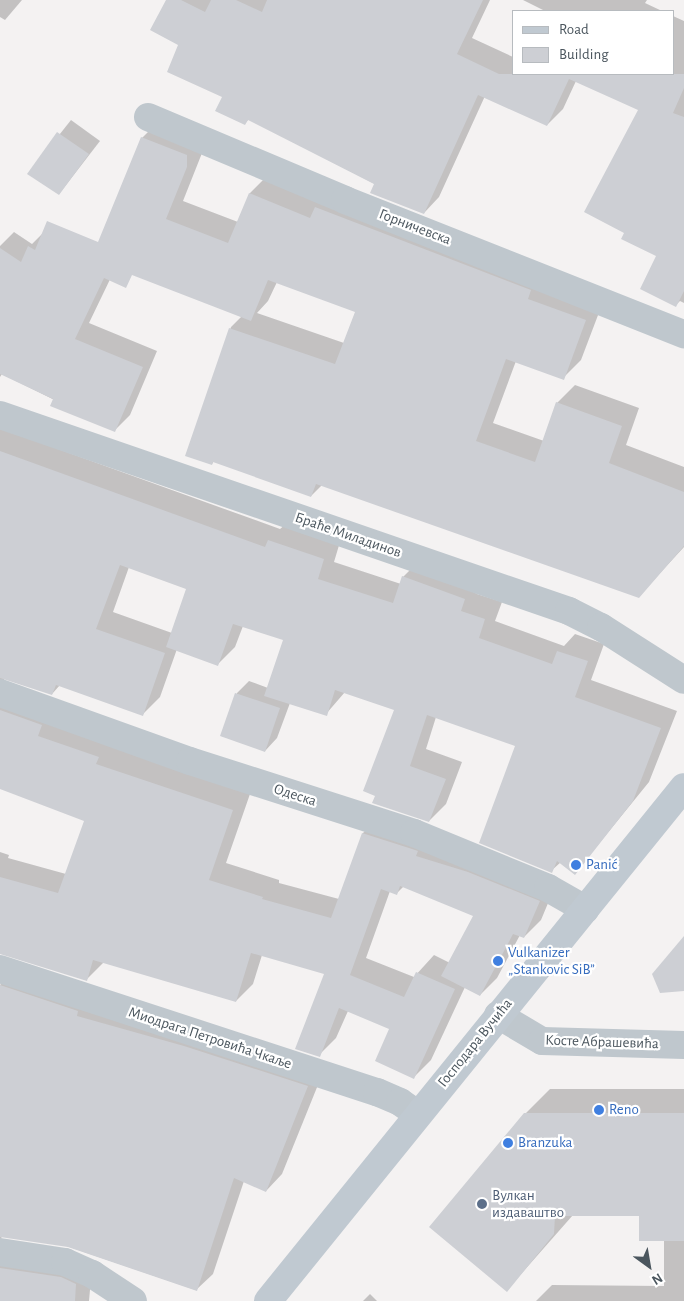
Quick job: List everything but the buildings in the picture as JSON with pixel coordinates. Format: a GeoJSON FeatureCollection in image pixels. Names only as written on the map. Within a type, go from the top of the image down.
{"type":"FeatureCollection","features":[{"type":"Feature","properties":{"kind":"main road","name":"Господара Вучића"},"geometry":{"type":"LineString","coordinates":[[268,1301],[417,1114],[684,788]]}},
{"type":"Feature","properties":{"kind":"street","name":"Горничевска"},"geometry":{"type":"LineString","coordinates":[[148,117],[345,200],[684,334]]}},
{"type":"Feature","properties":{"kind":"street","name":"Браће Миладинов"},"geometry":{"type":"LineString","coordinates":[[0,415],[569,612],[601,627],[684,680]]}},
{"type":"Feature","properties":{"kind":"street","name":"Одеска"},"geometry":{"type":"LineString","coordinates":[[0,693],[190,761],[414,833],[548,888],[584,909]]}},
{"type":"Feature","properties":{"kind":"street","name":"Миодрага Петровића Чкаље"},"geometry":{"type":"LineString","coordinates":[[0,969],[376,1092],[400,1102],[417,1114]]}},
{"type":"Feature","properties":{"kind":"street","name":"Косте Абрашевића"},"geometry":{"type":"LineString","coordinates":[[498,1015],[542,1042],[684,1045]]}},
{"type":"Feature","properties":{"kind":"street"},"geometry":{"type":"LineString","coordinates":[[0,1252],[65,1262],[92,1274],[133,1301]]}},
{"type":"Feature","properties":{"kind":"place","name":"Panić"},"geometry":{"type":"Point","coordinates":[576,865]}},
{"type":"Feature","properties":{"kind":"place","name":"Vulkanizer „Stankovic SiB”"},"geometry":{"type":"Point","coordinates":[498,961]}},
{"type":"Feature","properties":{"kind":"place","name":"Reno"},"geometry":{"type":"Point","coordinates":[599,1110]}},
{"type":"Feature","properties":{"kind":"place","name":"Branzuka"},"geometry":{"type":"Point","coordinates":[508,1143]}},
{"type":"Feature","properties":{"kind":"place","name":"Вулкан издаваштво"},"geometry":{"type":"Point","coordinates":[482,1204]}}]}
